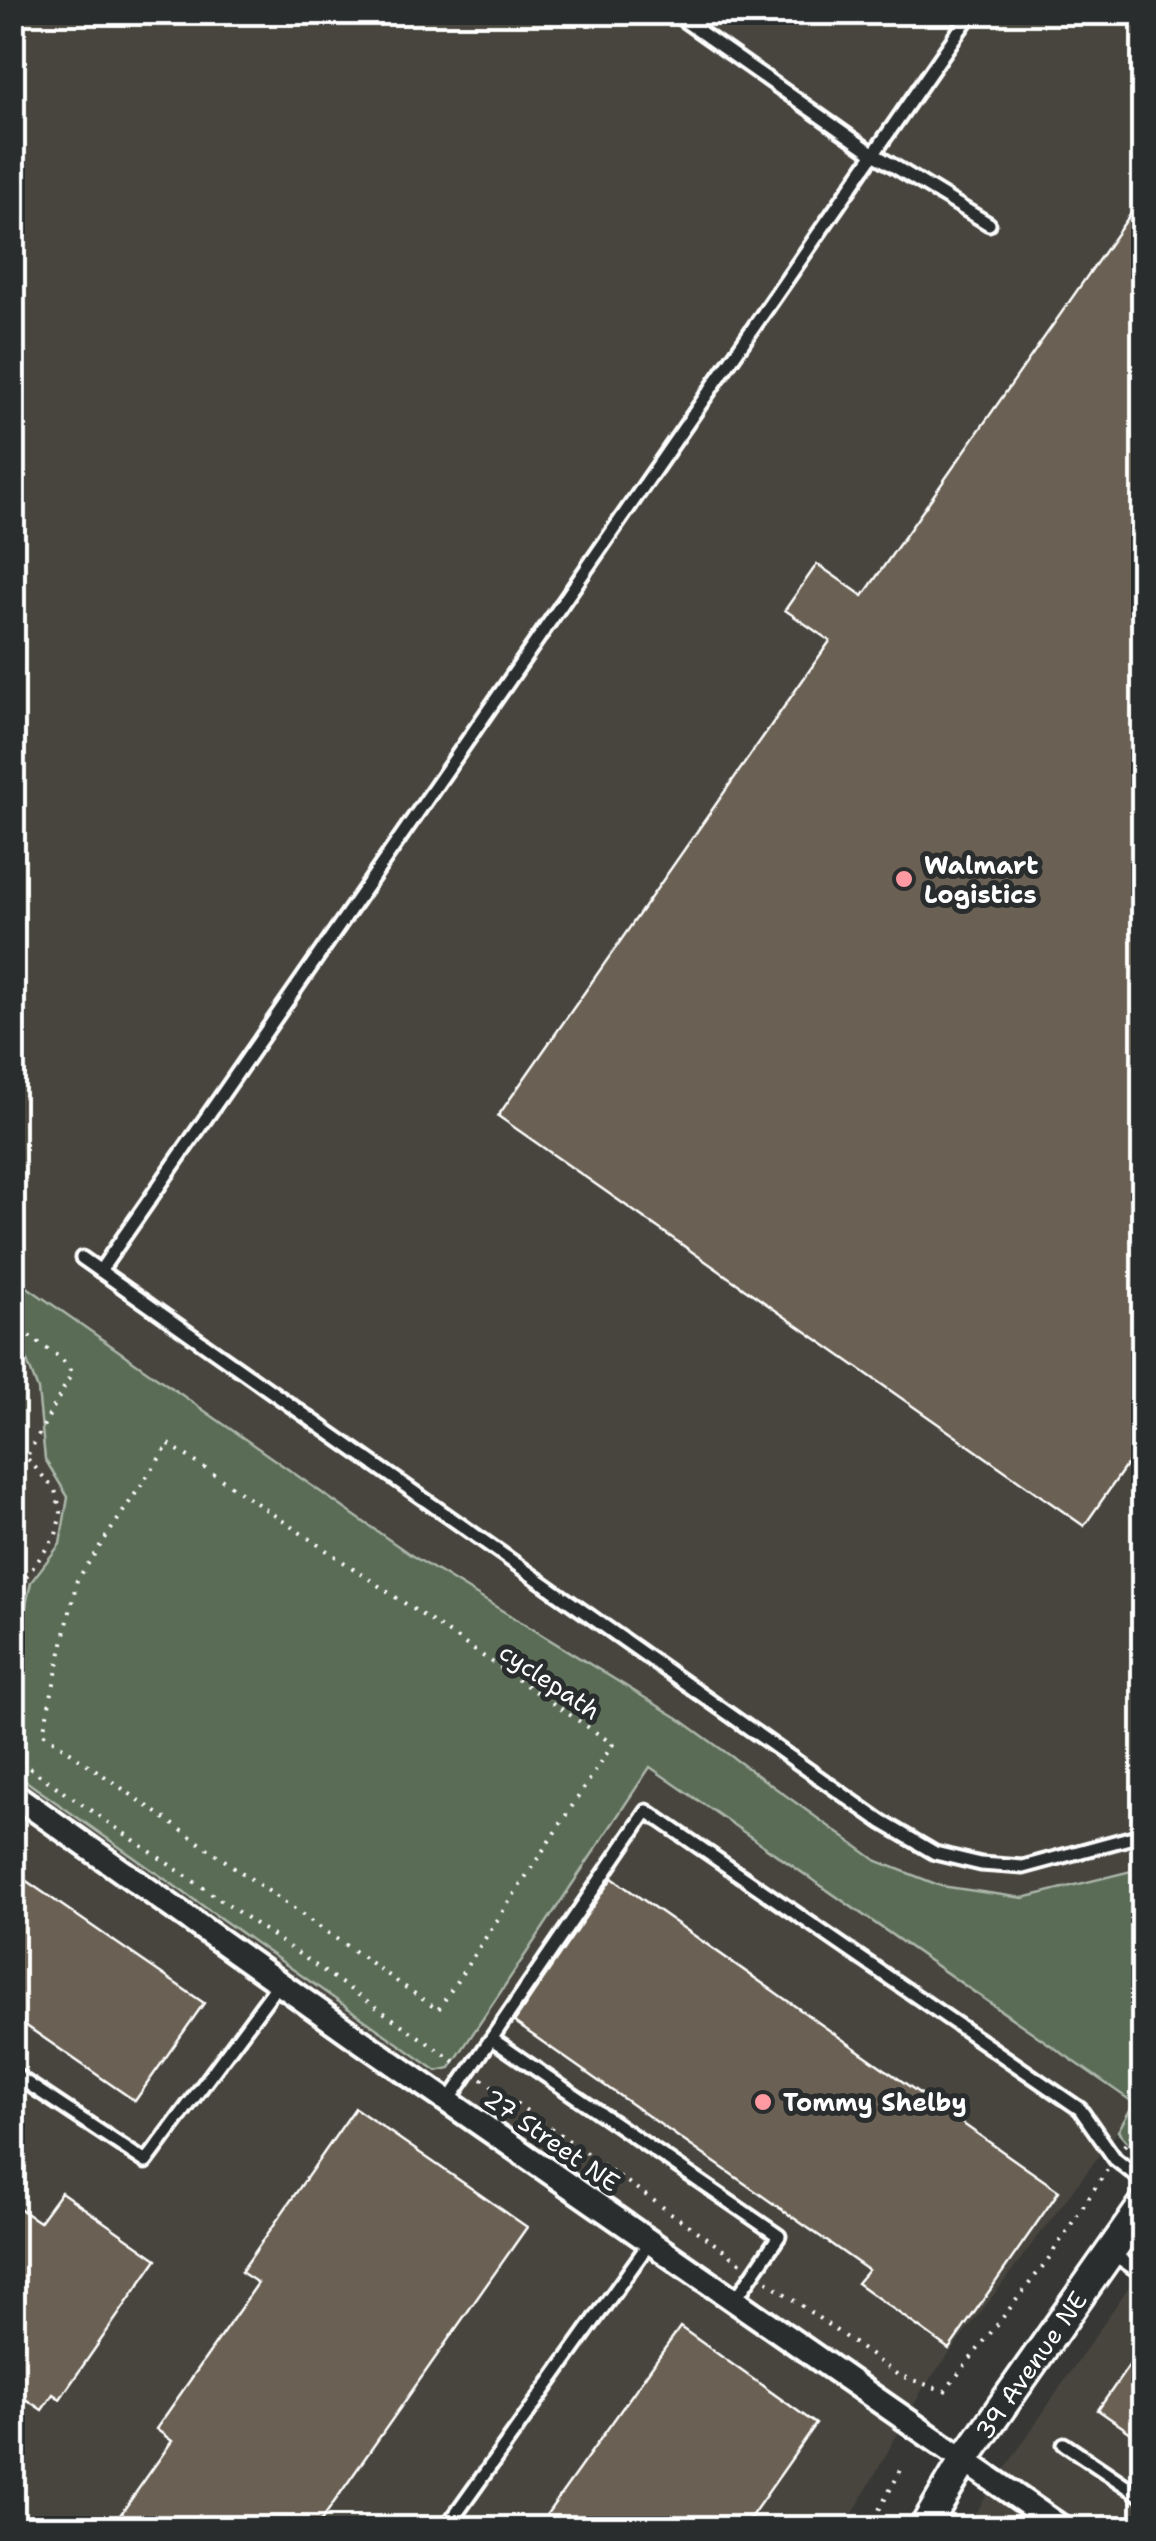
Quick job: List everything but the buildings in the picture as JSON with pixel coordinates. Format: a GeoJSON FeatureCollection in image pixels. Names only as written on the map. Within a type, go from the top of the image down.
{"type":"FeatureCollection","features":[{"type":"Feature","properties":{"kind":"street","name":"27 Street NE"},"geometry":{"type":"LineString","coordinates":[[12,1793],[448,2102],[1062,2528]]}},
{"type":"Feature","properties":{"kind":"street","name":"39 Avenue NE"},"geometry":{"type":"LineString","coordinates":[[924,2528],[964,2459],[1144,2204]]}},
{"type":"Feature","properties":{"kind":"lane"},"geometry":{"type":"LineString","coordinates":[[672,12],[874,154],[989,224]]}},
{"type":"Feature","properties":{"kind":"lane"},"geometry":{"type":"LineString","coordinates":[[100,1271],[972,12]]}},
{"type":"Feature","properties":{"kind":"lane"},"geometry":{"type":"LineString","coordinates":[[82,1258],[882,1822],[935,1853],[981,1864],[1023,1867],[1144,1834]]}},
{"type":"Feature","properties":{"kind":"lane"},"geometry":{"type":"LineString","coordinates":[[448,2102],[647,1811],[1080,2109],[1115,2159],[1144,2182]]}},
{"type":"Feature","properties":{"kind":"lane"},"geometry":{"type":"LineString","coordinates":[[12,2072],[146,2162],[279,1982]]}},
{"type":"Feature","properties":{"kind":"lane"},"geometry":{"type":"LineString","coordinates":[[492,2039],[779,2236],[735,2300]]}},
{"type":"Feature","properties":{"kind":"lane"},"geometry":{"type":"LineString","coordinates":[[446,2528],[650,2242]]}},
{"type":"Feature","properties":{"kind":"lane"},"geometry":{"type":"LineString","coordinates":[[1110,2252],[1144,2275]]}},
{"type":"Feature","properties":{"kind":"lane"},"geometry":{"type":"LineString","coordinates":[[1064,2444],[1144,2498]]}},
{"type":"Feature","properties":{"kind":"path"},"geometry":{"type":"LineString","coordinates":[[12,1324],[62,1359],[72,1374],[12,1484]]}},
{"type":"Feature","properties":{"kind":"path","name":"cyclepath"},"geometry":{"type":"LineString","coordinates":[[169,1444],[613,1744],[438,2010],[42,1733],[77,1580],[169,1444]]}},
{"type":"Feature","properties":{"kind":"path"},"geometry":{"type":"LineString","coordinates":[[12,1627],[20,1586],[56,1535],[62,1512],[54,1490],[26,1458]]}},
{"type":"Feature","properties":{"kind":"path"},"geometry":{"type":"LineString","coordinates":[[946,2391],[1047,2261],[1144,2118]]}},
{"type":"Feature","properties":{"kind":"path"},"geometry":{"type":"LineString","coordinates":[[869,2528],[901,2470]]}},
{"type":"Feature","properties":{"kind":"shaded area"},"geometry":{"type":"Polygon","coordinates":[[[13,13],[1143,13],[1143,1868],[1023,1898],[941,1886],[877,1861],[678,1718],[411,1555],[13,1277],[13,13]]]}},
{"type":"Feature","properties":{"kind":"shaded area"},"geometry":{"type":"Polygon","coordinates":[[[13,1345],[24,1352],[38,1390],[45,1459],[68,1496],[60,1544],[31,1582],[13,1666],[13,1345]]]}},
{"type":"Feature","properties":{"kind":"shaded area"},"geometry":{"type":"Polygon","coordinates":[[[649,1767],[1134,2104],[1118,2131],[924,2387],[845,2528],[13,2528],[12,1771],[437,2071],[450,2068],[649,1767]]]}},
{"type":"Feature","properties":{"kind":"shaded area"},"geometry":{"type":"Polygon","coordinates":[[[1143,2266],[1143,2528],[965,2528],[1075,2365],[1143,2266]]]}},
{"type":"Feature","properties":{"kind":"green space"},"geometry":{"type":"Polygon","coordinates":[[[13,1277],[411,1555],[678,1718],[877,1861],[941,1886],[1023,1898],[1143,1868],[1143,2147],[1135,2151],[1118,2131],[1134,2103],[650,1767],[450,2068],[437,2071],[13,1772],[13,1666],[31,1582],[60,1544],[68,1497],[45,1459],[38,1390],[24,1353],[13,1345],[13,1277]]]}},
{"type":"Feature","properties":{"kind":"place","name":"Walmart Logistics"},"geometry":{"type":"Point","coordinates":[904,879]}},
{"type":"Feature","properties":{"kind":"place","name":"Tommy Shelby"},"geometry":{"type":"Point","coordinates":[763,2102]}}]}
